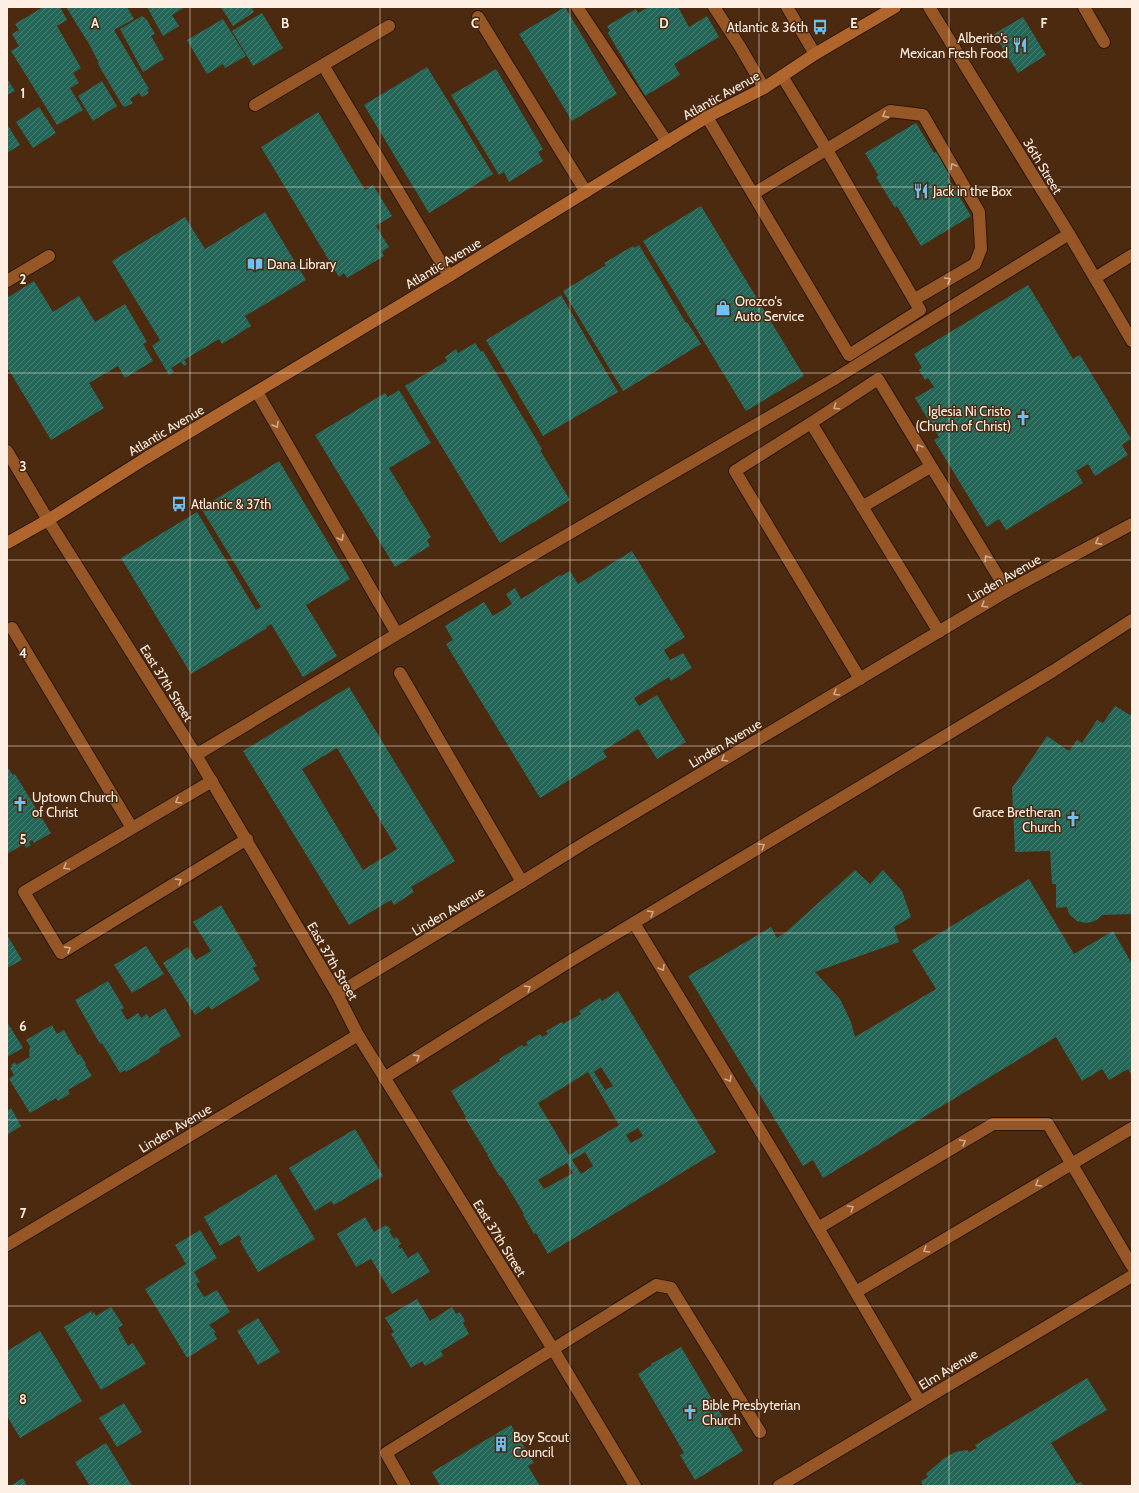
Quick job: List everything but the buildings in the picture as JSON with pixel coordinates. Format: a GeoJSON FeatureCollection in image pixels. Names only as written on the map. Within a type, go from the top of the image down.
{"type":"FeatureCollection","features":[{"type":"Feature","properties":{"kind":"main road","name":"Atlantic Avenue"},"geometry":{"type":"LineString","coordinates":[[7,543],[48,520],[146,458],[449,276],[707,117],[764,88],[815,54],[895,7]]}},
{"type":"Feature","properties":{"kind":"street"},"geometry":{"type":"LineString","coordinates":[[577,7],[667,142]]}},
{"type":"Feature","properties":{"kind":"street"},"geometry":{"type":"LineString","coordinates":[[714,7],[739,45],[764,88]]}},
{"type":"Feature","properties":{"kind":"street"},"geometry":{"type":"LineString","coordinates":[[787,7],[815,54]]}},
{"type":"Feature","properties":{"kind":"street","name":"36th Street"},"geometry":{"type":"LineString","coordinates":[[929,7],[1132,341]]}},
{"type":"Feature","properties":{"kind":"street"},"geometry":{"type":"LineString","coordinates":[[1084,7],[1104,42]]}},
{"type":"Feature","properties":{"kind":"street"},"geometry":{"type":"LineString","coordinates":[[478,17],[586,192]]}},
{"type":"Feature","properties":{"kind":"street"},"geometry":{"type":"LineString","coordinates":[[255,105],[389,26]]}},
{"type":"Feature","properties":{"kind":"street"},"geometry":{"type":"LineString","coordinates":[[323,65],[449,276]]}},
{"type":"Feature","properties":{"kind":"street"},"geometry":{"type":"LineString","coordinates":[[707,117],[849,354],[920,310],[915,299],[782,76]]}},
{"type":"Feature","properties":{"kind":"street"},"geometry":{"type":"LineString","coordinates":[[754,194],[890,111],[923,115],[979,212],[981,249],[974,264],[915,299]]}},
{"type":"Feature","properties":{"kind":"street"},"geometry":{"type":"LineString","coordinates":[[196,755],[397,634],[836,378],[1068,234]]}},
{"type":"Feature","properties":{"kind":"street"},"geometry":{"type":"LineString","coordinates":[[1095,278],[1132,255]]}},
{"type":"Feature","properties":{"kind":"street"},"geometry":{"type":"LineString","coordinates":[[7,281],[49,256]]}},
{"type":"Feature","properties":{"kind":"street"},"geometry":{"type":"LineString","coordinates":[[860,679],[735,470],[812,423],[878,379],[930,467],[1007,591]]}},
{"type":"Feature","properties":{"kind":"street"},"geometry":{"type":"LineString","coordinates":[[257,392],[397,634]]}},
{"type":"Feature","properties":{"kind":"street"},"geometry":{"type":"LineString","coordinates":[[812,423],[939,632]]}},
{"type":"Feature","properties":{"kind":"street","name":"East 37th Street"},"geometry":{"type":"LineString","coordinates":[[7,451],[48,520],[212,781],[337,994],[358,1035],[553,1349],[635,1486]]}},
{"type":"Feature","properties":{"kind":"street"},"geometry":{"type":"LineString","coordinates":[[862,507],[930,467]]}},
{"type":"Feature","properties":{"kind":"street","name":"Linden Avenue"},"geometry":{"type":"LineString","coordinates":[[337,994],[593,838],[1007,591],[1132,524]]}},
{"type":"Feature","properties":{"kind":"street"},"geometry":{"type":"LineString","coordinates":[[384,1078],[634,923],[1046,675],[1132,620]]}},
{"type":"Feature","properties":{"kind":"street"},"geometry":{"type":"LineString","coordinates":[[12,628],[132,828]]}},
{"type":"Feature","properties":{"kind":"street"},"geometry":{"type":"LineString","coordinates":[[400,673],[522,882]]}},
{"type":"Feature","properties":{"kind":"street"},"geometry":{"type":"LineString","coordinates":[[212,781],[24,892],[60,953],[247,839]]}},
{"type":"Feature","properties":{"kind":"street"},"geometry":{"type":"LineString","coordinates":[[634,923],[780,1164],[920,1402]]}},
{"type":"Feature","properties":{"kind":"street","name":"Linden Avenue"},"geometry":{"type":"LineString","coordinates":[[7,1245],[358,1035]]}},
{"type":"Feature","properties":{"kind":"street"},"geometry":{"type":"LineString","coordinates":[[818,1228],[994,1124],[1048,1124],[1132,1266]]}},
{"type":"Feature","properties":{"kind":"street"},"geometry":{"type":"LineString","coordinates":[[856,1292],[1132,1128]]}},
{"type":"Feature","properties":{"kind":"street","name":"Elm Avenue"},"geometry":{"type":"LineString","coordinates":[[779,1486],[1132,1276]]}},
{"type":"Feature","properties":{"kind":"street"},"geometry":{"type":"LineString","coordinates":[[405,1486],[386,1453],[656,1285],[672,1288],[760,1432]]}},
{"type":"Feature","properties":{"kind":"place","name":"Atlantic & 36th"},"geometry":{"type":"Point","coordinates":[820,27]}},
{"type":"Feature","properties":{"kind":"place","name":"Alberito's Mexican Fresh Food"},"geometry":{"type":"Point","coordinates":[1020,45]}},
{"type":"Feature","properties":{"kind":"place","name":"Jack in the Box"},"geometry":{"type":"Point","coordinates":[921,191]}},
{"type":"Feature","properties":{"kind":"place","name":"Dana Library"},"geometry":{"type":"Point","coordinates":[255,264]}},
{"type":"Feature","properties":{"kind":"place","name":"Orozco's Auto Service"},"geometry":{"type":"Point","coordinates":[723,308]}},
{"type":"Feature","properties":{"kind":"place","name":"Iglesia Ni Cristo (Church of Christ)"},"geometry":{"type":"Point","coordinates":[1023,418]}},
{"type":"Feature","properties":{"kind":"place","name":"Atlantic & 37th"},"geometry":{"type":"Point","coordinates":[179,504]}},
{"type":"Feature","properties":{"kind":"place","name":"Uptown Church of Christ"},"geometry":{"type":"Point","coordinates":[20,804]}},
{"type":"Feature","properties":{"kind":"place","name":"Grace Bretheran Church"},"geometry":{"type":"Point","coordinates":[1073,819]}},
{"type":"Feature","properties":{"kind":"place","name":"Bible Presbyterian Church"},"geometry":{"type":"Point","coordinates":[690,1412]}},
{"type":"Feature","properties":{"kind":"place","name":"Boy Scout Council"},"geometry":{"type":"Point","coordinates":[501,1444]}}]}
